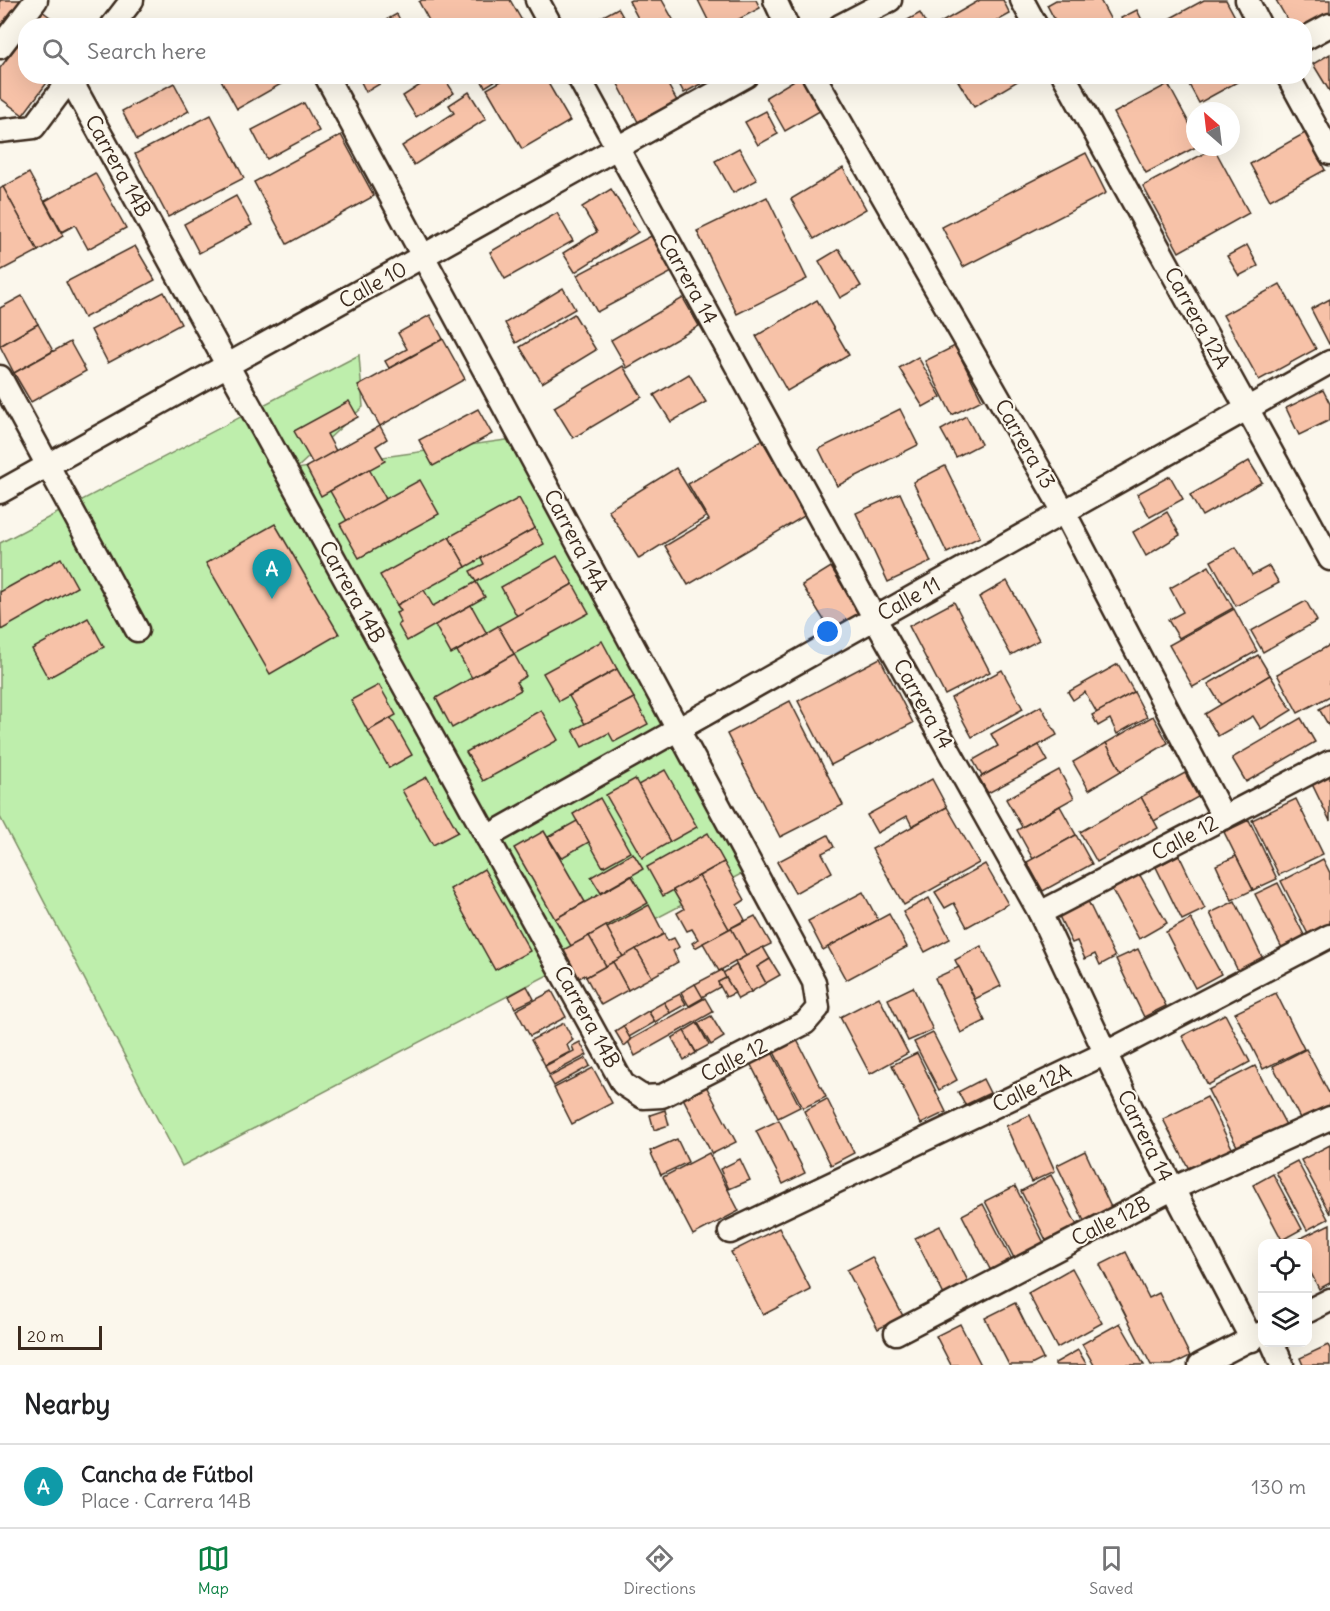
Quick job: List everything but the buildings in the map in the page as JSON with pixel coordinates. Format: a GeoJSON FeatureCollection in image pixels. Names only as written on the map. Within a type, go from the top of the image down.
{"type":"FeatureCollection","features":[{"type":"Feature","properties":{"kind":"street"},"geometry":{"type":"LineString","coordinates":[[22,18],[36,0]]}},
{"type":"Feature","properties":{"kind":"street"},"geometry":{"type":"LineString","coordinates":[[118,18],[132,0]]}},
{"type":"Feature","properties":{"kind":"street"},"geometry":{"type":"LineString","coordinates":[[537,0],[547,18]]}},
{"type":"Feature","properties":{"kind":"street"},"geometry":{"type":"LineString","coordinates":[[775,0],[783,18]]}},
{"type":"Feature","properties":{"kind":"street"},"geometry":{"type":"LineString","coordinates":[[855,18],[890,0]]}},
{"type":"Feature","properties":{"kind":"street"},"geometry":{"type":"LineString","coordinates":[[1022,0],[1032,18]]}},
{"type":"Feature","properties":{"kind":"street"},"geometry":{"type":"LineString","coordinates":[[1247,0],[1256,18]]}},
{"type":"Feature","properties":{"kind":"street"},"geometry":{"type":"LineString","coordinates":[[0,47],[18,24]]}},
{"type":"Feature","properties":{"kind":"street"},"geometry":{"type":"LineString","coordinates":[[1312,35],[1330,25]]}},
{"type":"Feature","properties":{"kind":"street"},"geometry":{"type":"LineString","coordinates":[[0,131],[34,127],[66,84]]}},
{"type":"Feature","properties":{"kind":"street","name":"Carrera 14B"},"geometry":{"type":"LineString","coordinates":[[74,84],[623,1084],[643,1097]]}},
{"type":"Feature","properties":{"kind":"street","name":"Carrera 14A"},"geometry":{"type":"LineString","coordinates":[[330,84],[813,982],[818,1008]]}},
{"type":"Feature","properties":{"kind":"street","name":"Carrera 14"},"geometry":{"type":"LineString","coordinates":[[583,84],[875,619],[1040,913],[1172,1190],[1258,1332]]}},
{"type":"Feature","properties":{"kind":"street","name":"Calle 10"},"geometry":{"type":"LineString","coordinates":[[0,492],[732,84]]}},
{"type":"Feature","properties":{"kind":"street","name":"Carrera 13"},"geometry":{"type":"LineString","coordinates":[[819,84],[1064,512],[1224,818]]}},
{"type":"Feature","properties":{"kind":"street","name":"Carrera 12A"},"geometry":{"type":"LineString","coordinates":[[1068,84],[1330,560]]}},
{"type":"Feature","properties":{"kind":"street"},"geometry":{"type":"LineString","coordinates":[[1292,84],[1330,153]]}},
{"type":"Feature","properties":{"kind":"street","name":"Calle 11"},"geometry":{"type":"LineString","coordinates":[[487,837],[1330,362]]}},
{"type":"Feature","properties":{"kind":"street"},"geometry":{"type":"LineString","coordinates":[[0,378],[137,630]]}},
{"type":"Feature","properties":{"kind":"street","name":"Calle 12"},"geometry":{"type":"LineString","coordinates":[[1040,913],[1330,762]]}},
{"type":"Feature","properties":{"kind":"street","name":"Calle 12A"},"geometry":{"type":"LineString","coordinates":[[730,1232],[1106,1053],[1330,936]]}},
{"type":"Feature","properties":{"kind":"street","name":"Calle 12"},"geometry":{"type":"LineString","coordinates":[[643,1097],[662,1096],[805,1023],[818,1008]]}},
{"type":"Feature","properties":{"kind":"street","name":"Calle 12B"},"geometry":{"type":"LineString","coordinates":[[896,1333],[1172,1190],[1330,1118]]}},
{"type":"Feature","properties":{"kind":"street"},"geometry":{"type":"LineString","coordinates":[[1312,1309],[1330,1300]]}},
{"type":"Feature","properties":{"kind":"street"},"geometry":{"type":"LineString","coordinates":[[1200,1365],[1258,1341]]}},
{"type":"Feature","properties":{"kind":"street","name":"Carrera 14"},"geometry":{"type":"LineString","coordinates":[[1268,1347],[1282,1365]]}},
{"type":"Feature","properties":{"kind":"green space"},"geometry":{"type":"Polygon","coordinates":[[[359,355],[363,407],[296,469],[521,438],[747,871],[182,1166],[0,817],[0,543],[359,355]]]}},
{"type":"Feature","properties":{"kind":"place","name":"Cancha de Fútbol"},"geometry":{"type":"Point","coordinates":[272,599]}}]}
